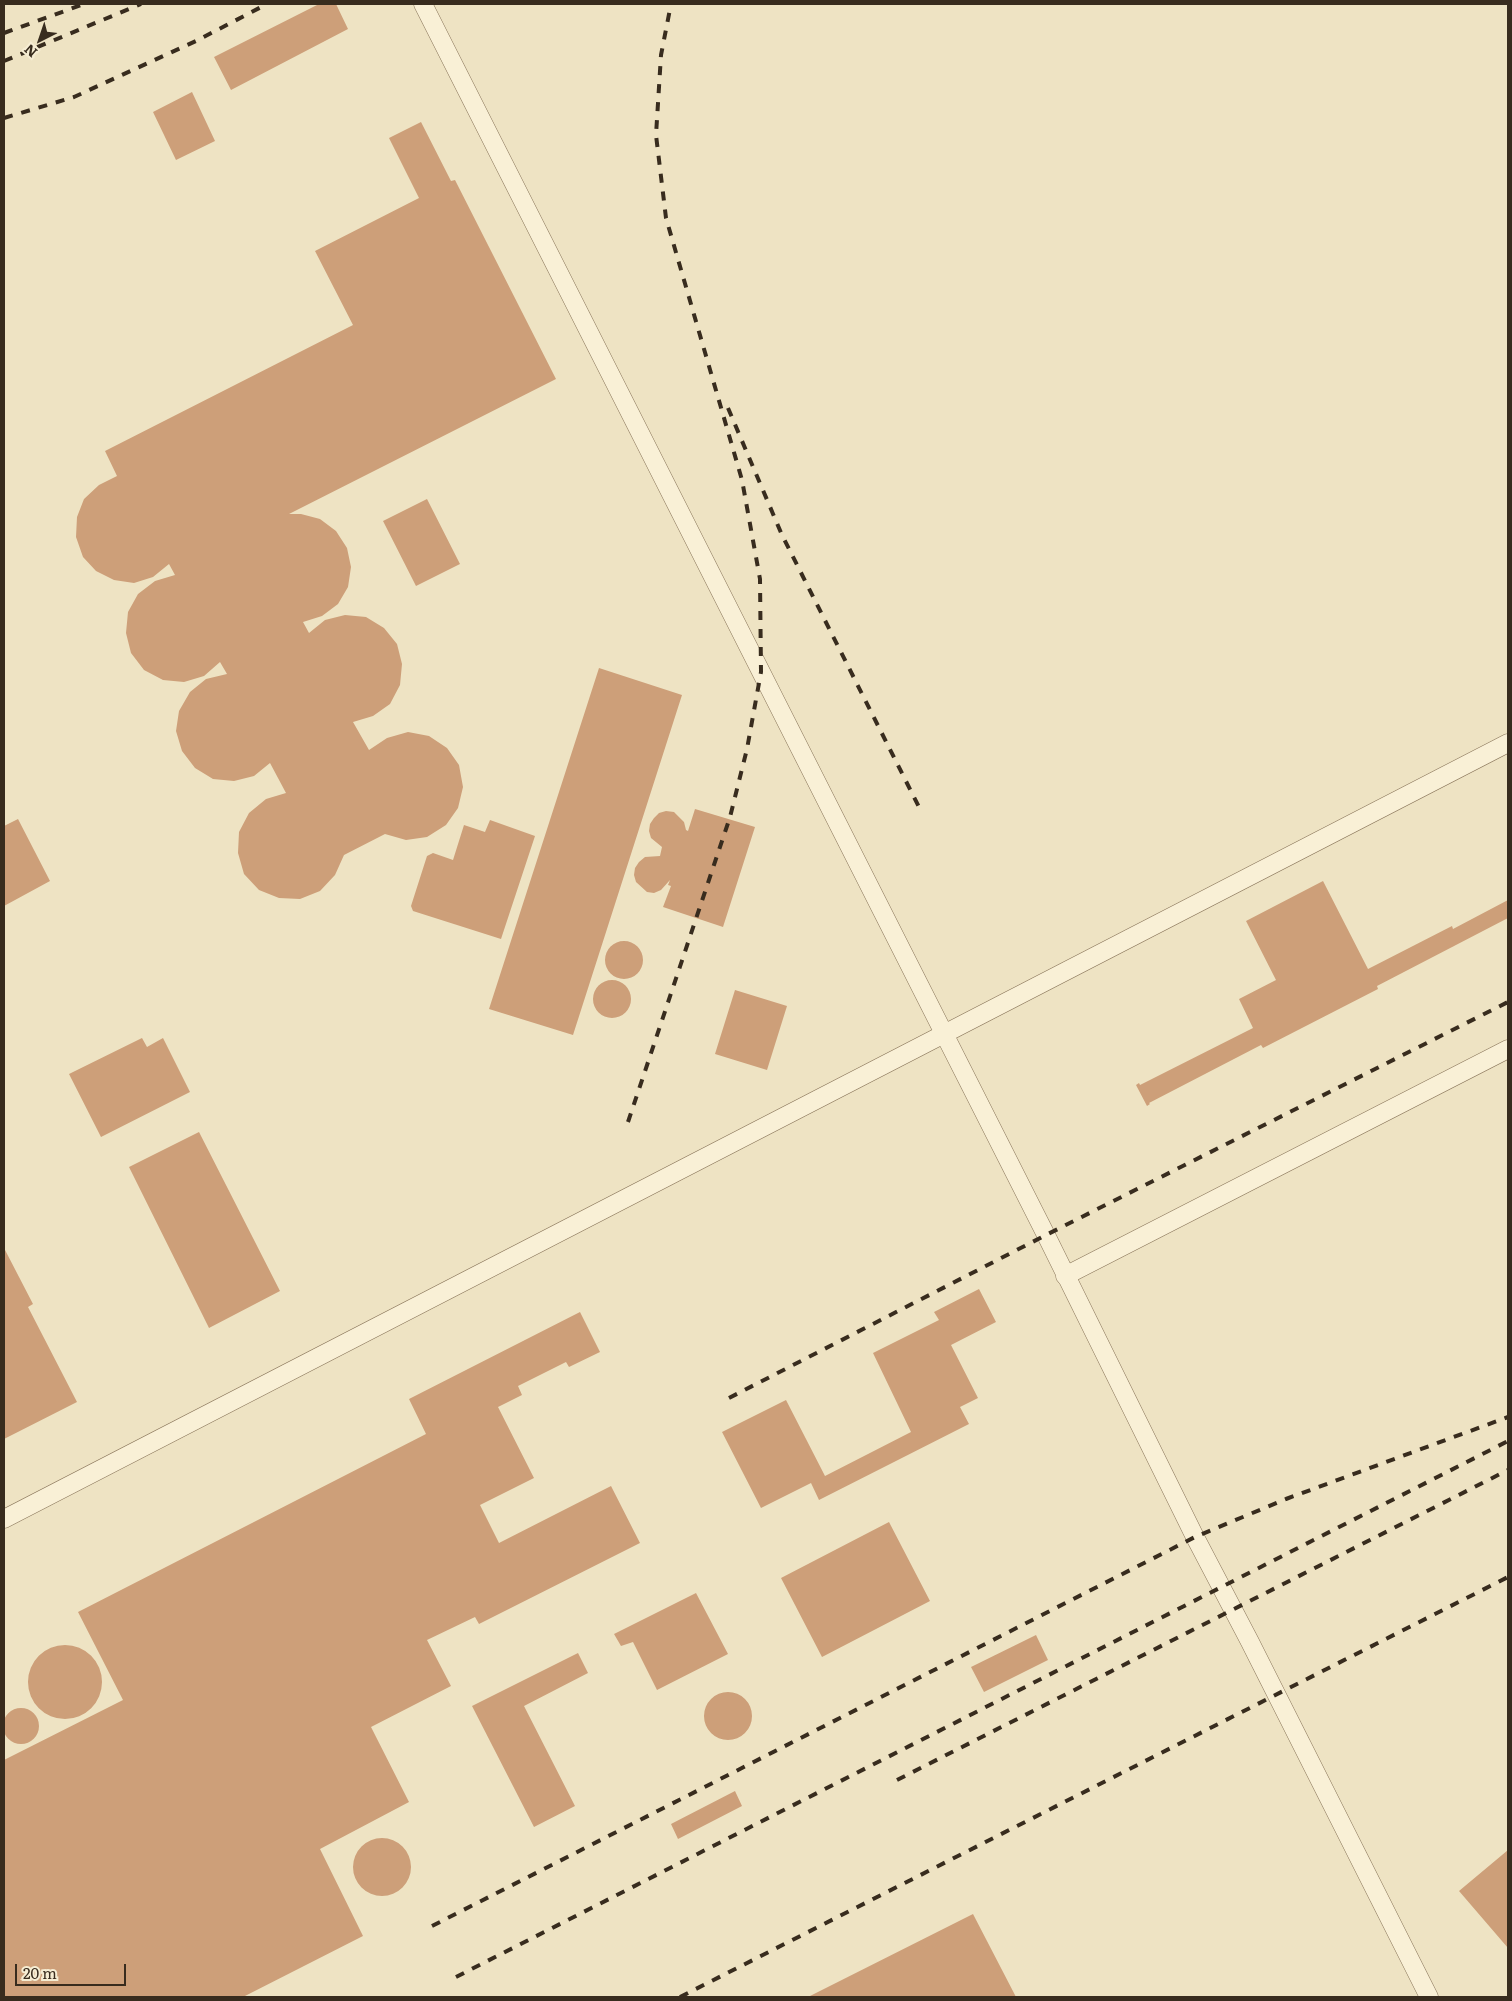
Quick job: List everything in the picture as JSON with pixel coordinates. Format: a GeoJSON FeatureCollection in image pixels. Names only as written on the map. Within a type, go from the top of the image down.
{"type":"FeatureCollection","features":[{"type":"Feature","properties":{"kind":"lane"},"geometry":{"type":"LineString","coordinates":[[424,4],[1041,1226],[1195,1537],[1429,1997]]}},
{"type":"Feature","properties":{"kind":"lane"},"geometry":{"type":"LineString","coordinates":[[4,1519],[1508,742]]}},
{"type":"Feature","properties":{"kind":"lane"},"geometry":{"type":"LineString","coordinates":[[1065,1276],[1508,1049]]}},
{"type":"Feature","properties":{"kind":"building"},"geometry":{"type":"Polygon","coordinates":[[[319,4],[336,4],[348,29],[231,90],[214,57],[319,4]]]}},
{"type":"Feature","properties":{"kind":"building"},"geometry":{"type":"Polygon","coordinates":[[[192,92],[215,141],[176,160],[153,112],[192,92]]]}},
{"type":"Feature","properties":{"kind":"building"},"geometry":{"type":"Polygon","coordinates":[[[421,122],[451,181],[455,180],[556,379],[289,514],[301,514],[320,519],[336,531],[347,548],[351,567],[348,587],[338,604],[322,616],[303,622],[309,633],[325,620],[345,615],[366,617],[384,628],[397,644],[402,664],[400,685],[390,704],[373,716],[353,722],[369,750],[387,738],[408,732],[429,736],[447,748],[459,765],[463,787],[458,808],[446,825],[427,837],[406,840],[385,834],[344,855],[335,875],[320,891],[300,899],[279,898],[259,890],[244,874],[238,853],[239,832],[249,813],[266,799],[286,793],[270,763],[254,776],[234,781],[213,779],[195,768],[182,751],[176,731],[179,711],[190,692],[206,679],[227,674],[220,662],[204,676],[184,682],[163,680],[144,670],[131,653],[126,633],[128,612],[138,594],[155,581],[175,575],[169,564],[153,577],[134,583],[114,580],[96,571],[83,557],[76,537],[77,517],[84,499],[99,485],[117,476],[105,451],[353,325],[315,251],[419,198],[389,138],[421,122]]]}},
{"type":"Feature","properties":{"kind":"building"},"geometry":{"type":"Polygon","coordinates":[[[427,499],[460,564],[416,586],[383,521],[427,499]]]}},
{"type":"Feature","properties":{"kind":"building"},"geometry":{"type":"Polygon","coordinates":[[[599,668],[682,695],[573,1035],[489,1009],[599,668]]]}},
{"type":"Feature","properties":{"kind":"building"},"geometry":{"type":"Polygon","coordinates":[[[695,809],[755,827],[723,927],[663,907],[671,886],[668,885],[670,880],[661,890],[654,893],[647,892],[636,882],[634,875],[635,868],[645,857],[660,856],[662,847],[651,838],[649,831],[650,824],[654,818],[659,813],[666,811],[674,812],[684,822],[688,831],[695,809]]]}},
{"type":"Feature","properties":{"kind":"building"},"geometry":{"type":"Polygon","coordinates":[[[18,819],[50,881],[4,906],[4,826],[18,819]]]}},
{"type":"Feature","properties":{"kind":"building"},"geometry":{"type":"Polygon","coordinates":[[[490,820],[535,836],[501,939],[413,911],[411,906],[427,856],[433,853],[453,860],[464,825],[485,832],[490,820]]]}},
{"type":"Feature","properties":{"kind":"building"},"geometry":{"type":"Polygon","coordinates":[[[1323,881],[1368,969],[1452,926],[1453,929],[1508,900],[1508,918],[1377,986],[1378,989],[1263,1048],[1261,1045],[1149,1103],[1147,1106],[1136,1085],[1139,1083],[1140,1085],[1253,1028],[1239,999],[1276,980],[1246,921],[1323,881]]]}},
{"type":"Feature","properties":{"kind":"building"},"geometry":{"type":"Polygon","coordinates":[[[624,941],[637,947],[643,960],[637,973],[624,979],[611,973],[605,960],[611,947],[624,941]]]}},
{"type":"Feature","properties":{"kind":"building"},"geometry":{"type":"Polygon","coordinates":[[[612,980],[626,985],[631,999],[626,1013],[612,1018],[598,1013],[593,999],[598,985],[612,980]]]}},
{"type":"Feature","properties":{"kind":"building"},"geometry":{"type":"Polygon","coordinates":[[[735,990],[787,1006],[767,1070],[715,1054],[735,990]]]}},
{"type":"Feature","properties":{"kind":"building"},"geometry":{"type":"Polygon","coordinates":[[[142,1038],[147,1047],[163,1038],[190,1092],[101,1137],[69,1074],[142,1038]]]}},
{"type":"Feature","properties":{"kind":"building"},"geometry":{"type":"Polygon","coordinates":[[[199,1132],[280,1291],[209,1328],[129,1167],[199,1132]]]}},
{"type":"Feature","properties":{"kind":"building"},"geometry":{"type":"Polygon","coordinates":[[[4,1248],[33,1304],[28,1307],[77,1402],[4,1439],[4,1248]]]}},
{"type":"Feature","properties":{"kind":"building"},"geometry":{"type":"Polygon","coordinates":[[[979,1289],[996,1322],[951,1345],[978,1398],[960,1407],[969,1424],[819,1500],[811,1483],[761,1508],[722,1432],[786,1400],[825,1476],[911,1432],[873,1353],[939,1320],[934,1312],[979,1289]]]}},
{"type":"Feature","properties":{"kind":"building"},"geometry":{"type":"Polygon","coordinates":[[[580,1312],[600,1352],[569,1367],[566,1362],[518,1386],[522,1395],[498,1407],[534,1478],[480,1505],[499,1543],[611,1486],[640,1543],[479,1624],[475,1617],[427,1640],[451,1686],[371,1727],[409,1802],[320,1849],[363,1936],[243,1997],[4,1997],[4,1760],[123,1700],[78,1612],[426,1434],[409,1399],[580,1312]]]}},
{"type":"Feature","properties":{"kind":"building"},"geometry":{"type":"Polygon","coordinates":[[[889,1522],[930,1601],[822,1657],[781,1578],[889,1522]]]}},
{"type":"Feature","properties":{"kind":"building"},"geometry":{"type":"Polygon","coordinates":[[[696,1593],[728,1654],[657,1690],[633,1642],[621,1646],[614,1634],[696,1593]]]}},
{"type":"Feature","properties":{"kind":"building"},"geometry":{"type":"Polygon","coordinates":[[[1036,1635],[1048,1660],[984,1692],[971,1667],[1036,1635]]]}},
{"type":"Feature","properties":{"kind":"building"},"geometry":{"type":"Polygon","coordinates":[[[58,1645],[72,1645],[86,1651],[96,1661],[102,1675],[102,1689],[96,1703],[86,1713],[72,1719],[58,1719],[44,1713],[34,1703],[28,1689],[28,1675],[34,1661],[44,1651],[58,1645]]]}},
{"type":"Feature","properties":{"kind":"building"},"geometry":{"type":"Polygon","coordinates":[[[578,1653],[588,1673],[524,1706],[575,1806],[534,1827],[472,1706],[578,1653]]]}},
{"type":"Feature","properties":{"kind":"building"},"geometry":{"type":"Polygon","coordinates":[[[728,1692],[737,1694],[745,1699],[750,1707],[752,1716],[750,1725],[745,1733],[737,1738],[728,1740],[719,1738],[711,1733],[706,1725],[704,1716],[706,1707],[711,1699],[719,1694],[728,1692]]]}},
{"type":"Feature","properties":{"kind":"building"},"geometry":{"type":"Polygon","coordinates":[[[21,1708],[28,1709],[34,1713],[38,1719],[38,1733],[34,1739],[28,1743],[21,1744],[14,1743],[8,1739],[4,1733],[3,1726],[4,1719],[8,1713],[14,1709],[21,1708]]]}},
{"type":"Feature","properties":{"kind":"building"},"geometry":{"type":"Polygon","coordinates":[[[735,1791],[742,1806],[678,1839],[671,1824],[735,1791]]]}},
{"type":"Feature","properties":{"kind":"building"},"geometry":{"type":"Polygon","coordinates":[[[376,1838],[388,1838],[403,1846],[411,1861],[411,1873],[403,1888],[388,1896],[376,1896],[361,1888],[353,1873],[353,1861],[361,1846],[376,1838]]]}},
{"type":"Feature","properties":{"kind":"building"},"geometry":{"type":"Polygon","coordinates":[[[1508,1850],[1508,1948],[1459,1891],[1508,1850]]]}},
{"type":"Feature","properties":{"kind":"building"},"geometry":{"type":"Polygon","coordinates":[[[973,1914],[1016,1997],[808,1997],[973,1914]]]}},
{"type":"Feature","properties":{"kind":"railway"},"geometry":{"type":"LineString","coordinates":[[4,33],[84,4]]}},
{"type":"Feature","properties":{"kind":"railway"},"geometry":{"type":"LineString","coordinates":[[4,61],[141,4]]}},
{"type":"Feature","properties":{"kind":"railway"},"geometry":{"type":"LineString","coordinates":[[4,118],[74,97],[196,41],[267,4]]}},
{"type":"Feature","properties":{"kind":"railway"},"geometry":{"type":"LineString","coordinates":[[628,1122],[730,817],[747,749],[761,672],[760,579],[742,480],[666,218],[656,135],[661,55],[671,4]]}},
{"type":"Feature","properties":{"kind":"railway"},"geometry":{"type":"LineString","coordinates":[[728,408],[782,535],[921,811]]}},
{"type":"Feature","properties":{"kind":"railway"},"geometry":{"type":"LineString","coordinates":[[729,1398],[1046,1235],[1508,1002]]}},
{"type":"Feature","properties":{"kind":"railway"},"geometry":{"type":"LineString","coordinates":[[432,1926],[1195,1537],[1286,1499],[1508,1417]]}},
{"type":"Feature","properties":{"kind":"railway"},"geometry":{"type":"LineString","coordinates":[[456,1977],[1508,1441]]}},
{"type":"Feature","properties":{"kind":"railway"},"geometry":{"type":"LineString","coordinates":[[897,1780],[1508,1470]]}},
{"type":"Feature","properties":{"kind":"railway"},"geometry":{"type":"LineString","coordinates":[[680,1997],[1508,1577]]}}]}
